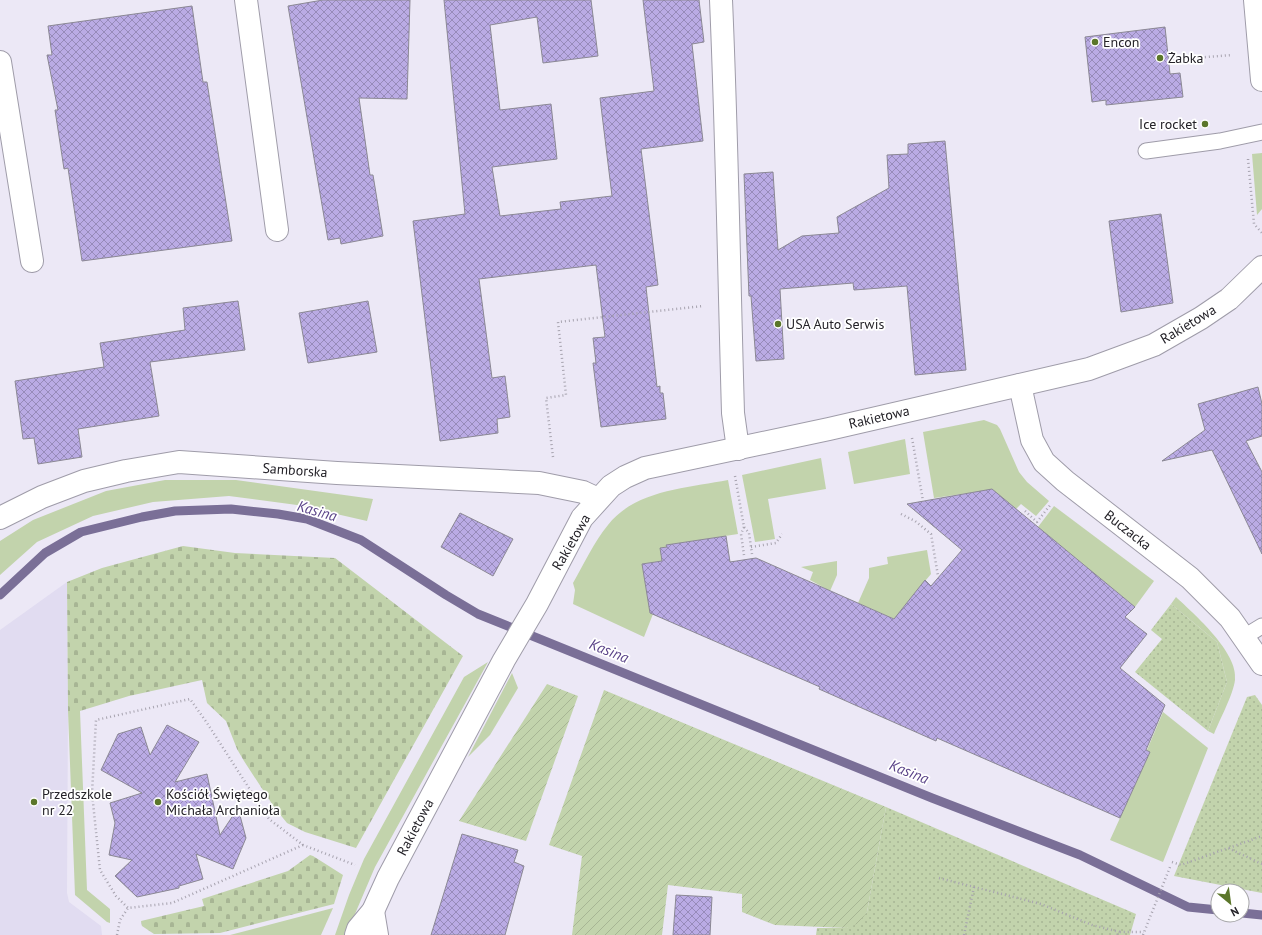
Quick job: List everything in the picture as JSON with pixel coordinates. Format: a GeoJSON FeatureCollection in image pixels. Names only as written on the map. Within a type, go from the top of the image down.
{"type":"FeatureCollection","features":[{"type":"Feature","properties":{"kind":"street"},"geometry":{"type":"LineString","coordinates":[[246,0],[277,230]]}},
{"type":"Feature","properties":{"kind":"street"},"geometry":{"type":"LineString","coordinates":[[721,0],[726,117],[725,166],[733,413],[738,449]]}},
{"type":"Feature","properties":{"kind":"street"},"geometry":{"type":"LineString","coordinates":[[1254,0],[1259,34],[1262,80]]}},
{"type":"Feature","properties":{"kind":"street"},"geometry":{"type":"LineString","coordinates":[[0,62],[32,261]]}},
{"type":"Feature","properties":{"kind":"street","name":"Rakietowa"},"geometry":{"type":"LineString","coordinates":[[356,935],[358,930],[373,911],[388,878],[504,660],[582,518],[611,486],[625,477],[645,468],[738,449],[1089,368],[1154,345],[1202,318],[1229,299],[1262,266]]}},
{"type":"Feature","properties":{"kind":"street","name":"Buczacka"},"geometry":{"type":"LineString","coordinates":[[1020,385],[1032,440],[1044,462],[1065,481],[1190,578],[1230,618],[1253,631],[1262,664]]}},
{"type":"Feature","properties":{"kind":"street","name":"Samborska"},"geometry":{"type":"LineString","coordinates":[[0,518],[42,497],[84,481],[126,471],[179,462],[336,473],[539,483],[583,492],[598,499]]}},
{"type":"Feature","properties":{"kind":"street"},"geometry":{"type":"LineString","coordinates":[[373,911],[377,935]]}},
{"type":"Feature","properties":{"kind":"lane"},"geometry":{"type":"LineString","coordinates":[[1146,151],[1220,141],[1262,132]]}},
{"type":"Feature","properties":{"kind":"path"},"geometry":{"type":"LineString","coordinates":[[1169,60],[1233,55]]}},
{"type":"Feature","properties":{"kind":"path"},"geometry":{"type":"LineString","coordinates":[[553,455],[546,398],[566,396],[558,322],[693,306],[730,305]]}},
{"type":"Feature","properties":{"kind":"path"},"geometry":{"type":"LineString","coordinates":[[911,432],[923,501]]}},
{"type":"Feature","properties":{"kind":"path"},"geometry":{"type":"LineString","coordinates":[[734,472],[744,527],[749,533],[752,554]]}},
{"type":"Feature","properties":{"kind":"path"},"geometry":{"type":"LineString","coordinates":[[1025,511],[1037,522],[1055,499]]}},
{"type":"Feature","properties":{"kind":"path"},"geometry":{"type":"LineString","coordinates":[[901,514],[914,521],[931,534],[938,576]]}},
{"type":"Feature","properties":{"kind":"path"},"geometry":{"type":"LineString","coordinates":[[744,527],[741,534],[744,555]]}},
{"type":"Feature","properties":{"kind":"path"},"geometry":{"type":"LineString","coordinates":[[751,547],[776,543],[782,534]]}},
{"type":"Feature","properties":{"kind":"path"},"geometry":{"type":"LineString","coordinates":[[128,908],[116,896],[100,870],[92,793],[96,720],[190,699],[269,819],[303,845],[355,864]]}},
{"type":"Feature","properties":{"kind":"path"},"geometry":{"type":"LineString","coordinates":[[1172,862],[1181,866],[1262,836]]}},
{"type":"Feature","properties":{"kind":"path"},"geometry":{"type":"LineString","coordinates":[[117,935],[120,920],[128,908],[172,903],[303,845]]}},
{"type":"Feature","properties":{"kind":"path"},"geometry":{"type":"LineString","coordinates":[[1228,848],[1262,864]]}},
{"type":"Feature","properties":{"kind":"path"},"geometry":{"type":"LineString","coordinates":[[939,878],[1041,904],[1092,925],[1120,932],[1143,934],[1170,867]]}},
{"type":"Feature","properties":{"kind":"path"},"geometry":{"type":"LineString","coordinates":[[964,935],[974,887]]}},
{"type":"Feature","properties":{"kind":"path"},"geometry":{"type":"LineString","coordinates":[[1117,935],[1120,932]]}},
{"type":"Feature","properties":{"kind":"shaded area","name":"Przedszkole nr 22"},"geometry":{"type":"Polygon","coordinates":[[[67,582],[67,893],[69,902],[101,926],[102,935],[0,935],[0,630],[67,582]]]}},
{"type":"Feature","properties":{"kind":"green space"},"geometry":{"type":"Polygon","coordinates":[[[1262,153],[1262,209],[1257,215],[1252,154],[1262,153]]]}},
{"type":"Feature","properties":{"kind":"green space"},"geometry":{"type":"Polygon","coordinates":[[[984,420],[997,425],[1019,472],[1027,482],[1049,501],[1036,516],[1021,504],[1016,509],[991,489],[983,500],[976,492],[934,498],[923,432],[984,420]]]}},
{"type":"Feature","properties":{"kind":"green space"},"geometry":{"type":"Polygon","coordinates":[[[905,439],[910,474],[854,484],[848,452],[905,439]]]}},
{"type":"Feature","properties":{"kind":"green space"},"geometry":{"type":"Polygon","coordinates":[[[821,458],[826,489],[768,499],[775,539],[755,542],[742,475],[821,458]]]}},
{"type":"Feature","properties":{"kind":"green space"},"geometry":{"type":"Polygon","coordinates":[[[165,480],[236,480],[373,499],[367,521],[297,505],[229,496],[153,502],[93,516],[37,542],[0,575],[0,541],[33,520],[106,491],[165,480]]]}},
{"type":"Feature","properties":{"kind":"green space"},"geometry":{"type":"Polygon","coordinates":[[[728,480],[738,534],[666,545],[667,547],[660,549],[662,561],[642,564],[650,613],[653,614],[644,637],[573,604],[575,590],[573,583],[598,539],[619,513],[632,504],[663,492],[728,480]]]}},
{"type":"Feature","properties":{"kind":"green space"},"geometry":{"type":"Polygon","coordinates":[[[1054,506],[1154,581],[1135,607],[1038,527],[1054,506]]]}},
{"type":"Feature","properties":{"kind":"green space"},"geometry":{"type":"Polygon","coordinates":[[[183,546],[235,553],[335,558],[463,656],[356,848],[305,832],[287,823],[274,807],[244,761],[237,749],[226,721],[207,703],[202,680],[129,696],[80,711],[68,711],[67,582],[102,568],[183,546]]]}},
{"type":"Feature","properties":{"kind":"green space"},"geometry":{"type":"Polygon","coordinates":[[[927,550],[931,574],[900,611],[897,620],[858,603],[869,578],[869,568],[888,564],[887,557],[927,550]]]}},
{"type":"Feature","properties":{"kind":"green space"},"geometry":{"type":"Polygon","coordinates":[[[837,561],[837,575],[830,591],[810,580],[813,572],[801,567],[837,561]]]}},
{"type":"Feature","properties":{"kind":"green space"},"geometry":{"type":"Polygon","coordinates":[[[1176,597],[1204,624],[1223,646],[1234,669],[1235,680],[1232,693],[1214,734],[1208,731],[1227,682],[1217,642],[1171,604],[1176,597]]]}},
{"type":"Feature","properties":{"kind":"green space"},"geometry":{"type":"Polygon","coordinates":[[[1171,604],[1217,642],[1227,682],[1208,731],[1135,672],[1162,639],[1151,630],[1171,604]]]}},
{"type":"Feature","properties":{"kind":"green space"},"geometry":{"type":"Polygon","coordinates":[[[488,662],[375,867],[346,935],[335,935],[364,859],[464,677],[488,662]]]}},
{"type":"Feature","properties":{"kind":"green space"},"geometry":{"type":"Polygon","coordinates":[[[512,673],[518,688],[490,735],[468,757],[512,673]]]}},
{"type":"Feature","properties":{"kind":"green space"},"geometry":{"type":"Polygon","coordinates":[[[547,684],[578,696],[526,841],[459,821],[547,684]]]}},
{"type":"Feature","properties":{"kind":"green space"},"geometry":{"type":"Polygon","coordinates":[[[604,690],[886,807],[867,912],[859,923],[847,928],[775,925],[742,912],[742,894],[668,885],[662,935],[572,935],[582,856],[549,845],[604,690]]]}},
{"type":"Feature","properties":{"kind":"green space"},"geometry":{"type":"Polygon","coordinates":[[[1255,695],[1262,705],[1262,893],[1250,891],[1250,883],[1210,883],[1174,876],[1247,697],[1255,695]]]}},
{"type":"Feature","properties":{"kind":"green space"},"geometry":{"type":"Polygon","coordinates":[[[68,711],[80,711],[87,890],[110,909],[110,923],[75,895],[68,711]]]}},
{"type":"Feature","properties":{"kind":"green space"},"geometry":{"type":"Polygon","coordinates":[[[1163,712],[1208,748],[1163,862],[1110,840],[1150,752],[1147,750],[1163,712]]]}},
{"type":"Feature","properties":{"kind":"green space"},"geometry":{"type":"Polygon","coordinates":[[[886,807],[1136,914],[1130,935],[816,935],[817,928],[847,928],[867,912],[886,807]]]}},
{"type":"Feature","properties":{"kind":"green space"},"geometry":{"type":"Polygon","coordinates":[[[310,855],[343,875],[334,904],[220,933],[154,934],[142,926],[141,921],[204,906],[202,899],[288,871],[310,855]]]}},
{"type":"Feature","properties":{"kind":"green space"},"geometry":{"type":"Polygon","coordinates":[[[333,908],[321,935],[230,935],[333,908]]]}},
{"type":"Feature","properties":{"kind":"building"},"geometry":{"type":"Polygon","coordinates":[[[323,0],[410,0],[407,99],[359,98],[370,175],[373,175],[383,236],[341,244],[340,238],[328,240],[288,6],[323,0]]]}},
{"type":"Feature","properties":{"kind":"building"},"geometry":{"type":"Polygon","coordinates":[[[444,0],[591,0],[598,56],[543,63],[537,17],[490,25],[500,110],[551,104],[557,159],[492,167],[500,216],[561,209],[560,202],[612,196],[600,98],[654,91],[643,0],[699,0],[704,42],[692,44],[703,141],[641,149],[658,285],[646,287],[657,387],[660,386],[660,393],[663,393],[666,419],[601,427],[593,363],[596,363],[593,338],[605,337],[596,265],[479,279],[492,378],[505,376],[510,417],[497,419],[498,433],[440,441],[413,221],[465,214],[444,0]]]}},
{"type":"Feature","properties":{"kind":"building"},"geometry":{"type":"Polygon","coordinates":[[[192,6],[203,82],[207,82],[232,241],[82,261],[68,168],[64,169],[55,110],[58,110],[47,55],[52,55],[48,26],[192,6]]]}},
{"type":"Feature","properties":{"kind":"building"},"geometry":{"type":"Polygon","coordinates":[[[1165,27],[1170,74],[1180,73],[1183,97],[1106,105],[1106,100],[1092,102],[1085,37],[1165,27]]]}},
{"type":"Feature","properties":{"kind":"building"},"geometry":{"type":"Polygon","coordinates":[[[945,141],[966,370],[915,375],[907,286],[854,290],[853,283],[780,289],[784,359],[756,361],[751,296],[749,296],[744,174],[773,172],[778,250],[802,236],[839,233],[837,217],[889,188],[887,155],[908,154],[908,144],[945,141]]]}},
{"type":"Feature","properties":{"kind":"building"},"geometry":{"type":"Polygon","coordinates":[[[1161,214],[1173,303],[1121,312],[1109,221],[1161,214]]]}},
{"type":"Feature","properties":{"kind":"building"},"geometry":{"type":"Polygon","coordinates":[[[238,301],[245,350],[150,362],[159,416],[78,429],[82,457],[38,464],[34,438],[23,439],[15,381],[104,367],[100,343],[185,330],[183,308],[238,301]]]}},
{"type":"Feature","properties":{"kind":"building"},"geometry":{"type":"Polygon","coordinates":[[[368,301],[377,352],[308,363],[299,313],[368,301]]]}},
{"type":"Feature","properties":{"kind":"building"},"geometry":{"type":"Polygon","coordinates":[[[1258,387],[1262,404],[1262,436],[1246,441],[1262,472],[1262,554],[1212,450],[1162,461],[1205,430],[1198,404],[1258,387]]]}},
{"type":"Feature","properties":{"kind":"building"},"geometry":{"type":"Polygon","coordinates":[[[992,489],[1135,607],[1125,617],[1147,634],[1120,668],[1165,705],[1146,750],[1150,752],[1120,818],[937,738],[936,741],[819,689],[820,687],[650,613],[642,564],[662,561],[660,548],[667,547],[666,545],[726,536],[730,562],[756,558],[894,619],[925,580],[931,586],[962,550],[907,504],[992,489]]]}},
{"type":"Feature","properties":{"kind":"building"},"geometry":{"type":"Polygon","coordinates":[[[460,513],[513,539],[493,576],[441,547],[460,513]]]}},
{"type":"Feature","properties":{"kind":"building","name":"Kościół Świętego Michała Archanioła"},"geometry":{"type":"Polygon","coordinates":[[[167,725],[199,742],[175,782],[207,774],[220,835],[238,808],[246,838],[233,869],[196,854],[203,879],[179,886],[179,888],[137,897],[115,876],[132,860],[109,855],[115,823],[110,803],[142,793],[101,770],[118,734],[141,727],[150,755],[167,725]]]}},
{"type":"Feature","properties":{"kind":"building"},"geometry":{"type":"Polygon","coordinates":[[[462,834],[518,850],[514,862],[524,866],[505,935],[431,935],[462,834]]]}},
{"type":"Feature","properties":{"kind":"building"},"geometry":{"type":"Polygon","coordinates":[[[676,895],[712,897],[710,935],[673,935],[676,895]]]}},
{"type":"Feature","properties":{"kind":"waterway","name":"Kasina"},"geometry":{"type":"LineString","coordinates":[[0,595],[45,553],[81,532],[142,517],[175,511],[231,509],[307,519],[361,540],[478,614],[932,798],[1080,855],[1188,907],[1210,909]]}},
{"type":"Feature","properties":{"kind":"waterway","name":"Kasina"},"geometry":{"type":"LineString","coordinates":[[1250,914],[1262,915]]}},
{"type":"Feature","properties":{"kind":"place","name":"Encon"},"geometry":{"type":"Point","coordinates":[1095,42]}},
{"type":"Feature","properties":{"kind":"place","name":"Żabka"},"geometry":{"type":"Point","coordinates":[1160,58]}},
{"type":"Feature","properties":{"kind":"place","name":"Ice rocket"},"geometry":{"type":"Point","coordinates":[1205,124]}},
{"type":"Feature","properties":{"kind":"place","name":"USA Auto Serwis"},"geometry":{"type":"Point","coordinates":[778,324]}},
{"type":"Feature","properties":{"kind":"place","name":"Przedszkole nr 22"},"geometry":{"type":"Point","coordinates":[34,802]}},
{"type":"Feature","properties":{"kind":"place","name":"Kościół Świętego Michała Archanioła"},"geometry":{"type":"Point","coordinates":[158,802]}}]}
